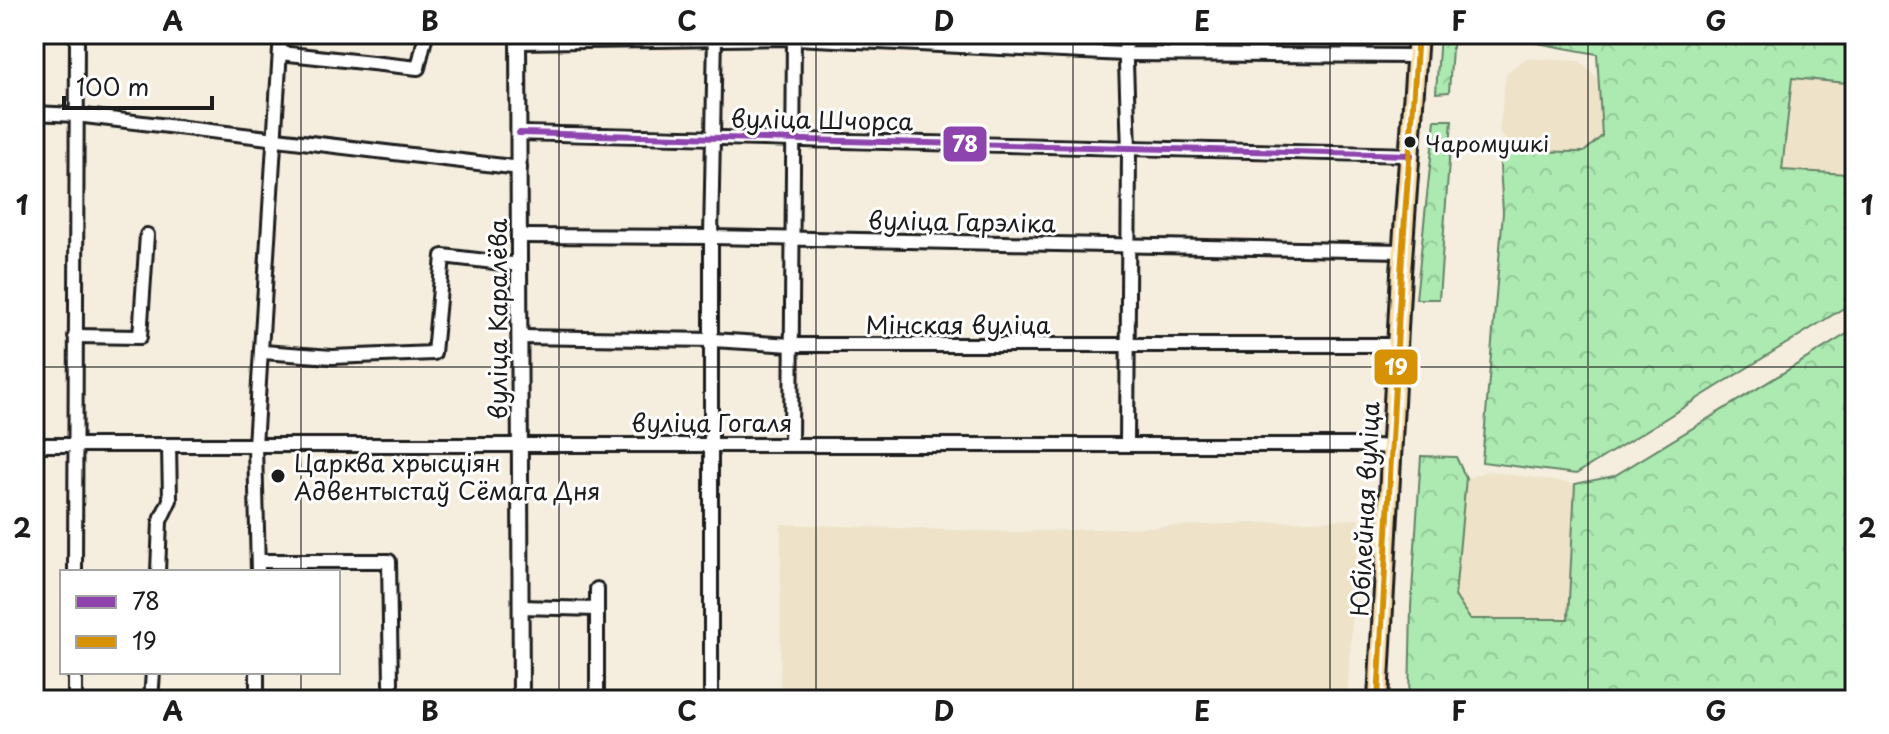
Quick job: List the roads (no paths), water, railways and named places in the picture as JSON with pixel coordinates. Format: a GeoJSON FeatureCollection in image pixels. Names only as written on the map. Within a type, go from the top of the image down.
{"type":"FeatureCollection","features":[{"type":"Feature","properties":{"kind":"main road","name":"Юбілейная вуліца"},"geometry":{"type":"LineString","coordinates":[[1378,700],[1418,34]]}},
{"type":"Feature","properties":{"kind":"street"},"geometry":{"type":"LineString","coordinates":[[75,570],[77,34]]}},
{"type":"Feature","properties":{"kind":"street"},"geometry":{"type":"LineString","coordinates":[[281,34],[255,445],[258,567],[389,561],[391,684]]}},
{"type":"Feature","properties":{"kind":"street"},"geometry":{"type":"LineString","coordinates":[[280,53],[418,68],[426,34]]}},
{"type":"Feature","properties":{"kind":"street"},"geometry":{"type":"LineString","coordinates":[[1125,34],[1129,150],[1127,443]]}},
{"type":"Feature","properties":{"kind":"street"},"geometry":{"type":"LineString","coordinates":[[711,700],[711,237],[715,36]]}},
{"type":"Feature","properties":{"kind":"street"},"geometry":{"type":"LineString","coordinates":[[791,443],[794,36]]}},
{"type":"Feature","properties":{"kind":"street"},"geometry":{"type":"LineString","coordinates":[[518,38],[794,36],[1124,54],[1416,56]]}},
{"type":"Feature","properties":{"kind":"street","name":"вуліца Каралёва"},"geometry":{"type":"LineString","coordinates":[[518,38],[521,700]]}},
{"type":"Feature","properties":{"kind":"street"},"geometry":{"type":"LineString","coordinates":[[34,113],[76,115],[520,168]]}},
{"type":"Feature","properties":{"kind":"street","name":"вуліца Шчорса"},"geometry":{"type":"LineString","coordinates":[[519,133],[1411,155]]}},
{"type":"Feature","properties":{"kind":"street"},"geometry":{"type":"LineString","coordinates":[[75,336],[140,337],[147,235]]}},
{"type":"Feature","properties":{"kind":"street","name":"вуліца Гарэліка"},"geometry":{"type":"LineString","coordinates":[[520,236],[1403,251]]}},
{"type":"Feature","properties":{"kind":"street"},"geometry":{"type":"LineString","coordinates":[[263,352],[332,357],[434,353],[443,256],[520,265]]}},
{"type":"Feature","properties":{"kind":"street","name":"Мінская вуліца"},"geometry":{"type":"LineString","coordinates":[[520,337],[713,340],[791,345],[1397,345]]}},
{"type":"Feature","properties":{"kind":"street","name":"вуліца Гогаля"},"geometry":{"type":"LineString","coordinates":[[34,445],[1127,443],[1391,447]]}},
{"type":"Feature","properties":{"kind":"street"},"geometry":{"type":"LineString","coordinates":[[158,570],[160,521],[170,500],[169,446]]}},
{"type":"Feature","properties":{"kind":"street"},"geometry":{"type":"LineString","coordinates":[[597,589],[597,700]]}},
{"type":"Feature","properties":{"kind":"street"},"geometry":{"type":"LineString","coordinates":[[520,607],[597,609]]}},
{"type":"Feature","properties":{"kind":"street"},"geometry":{"type":"LineString","coordinates":[[75,674],[75,700]]}},
{"type":"Feature","properties":{"kind":"street"},"geometry":{"type":"LineString","coordinates":[[151,700],[153,674]]}},
{"type":"Feature","properties":{"kind":"street"},"geometry":{"type":"LineString","coordinates":[[257,674],[257,700]]}},
{"type":"Feature","properties":{"kind":"place","name":"Чаромушкі"},"geometry":{"type":"Point","coordinates":[1410,142]}},
{"type":"Feature","properties":{"kind":"place","name":"Царква хрысціян Адвентыстаў Сёмага Дня"},"geometry":{"type":"Point","coordinates":[278,476]}}]}
